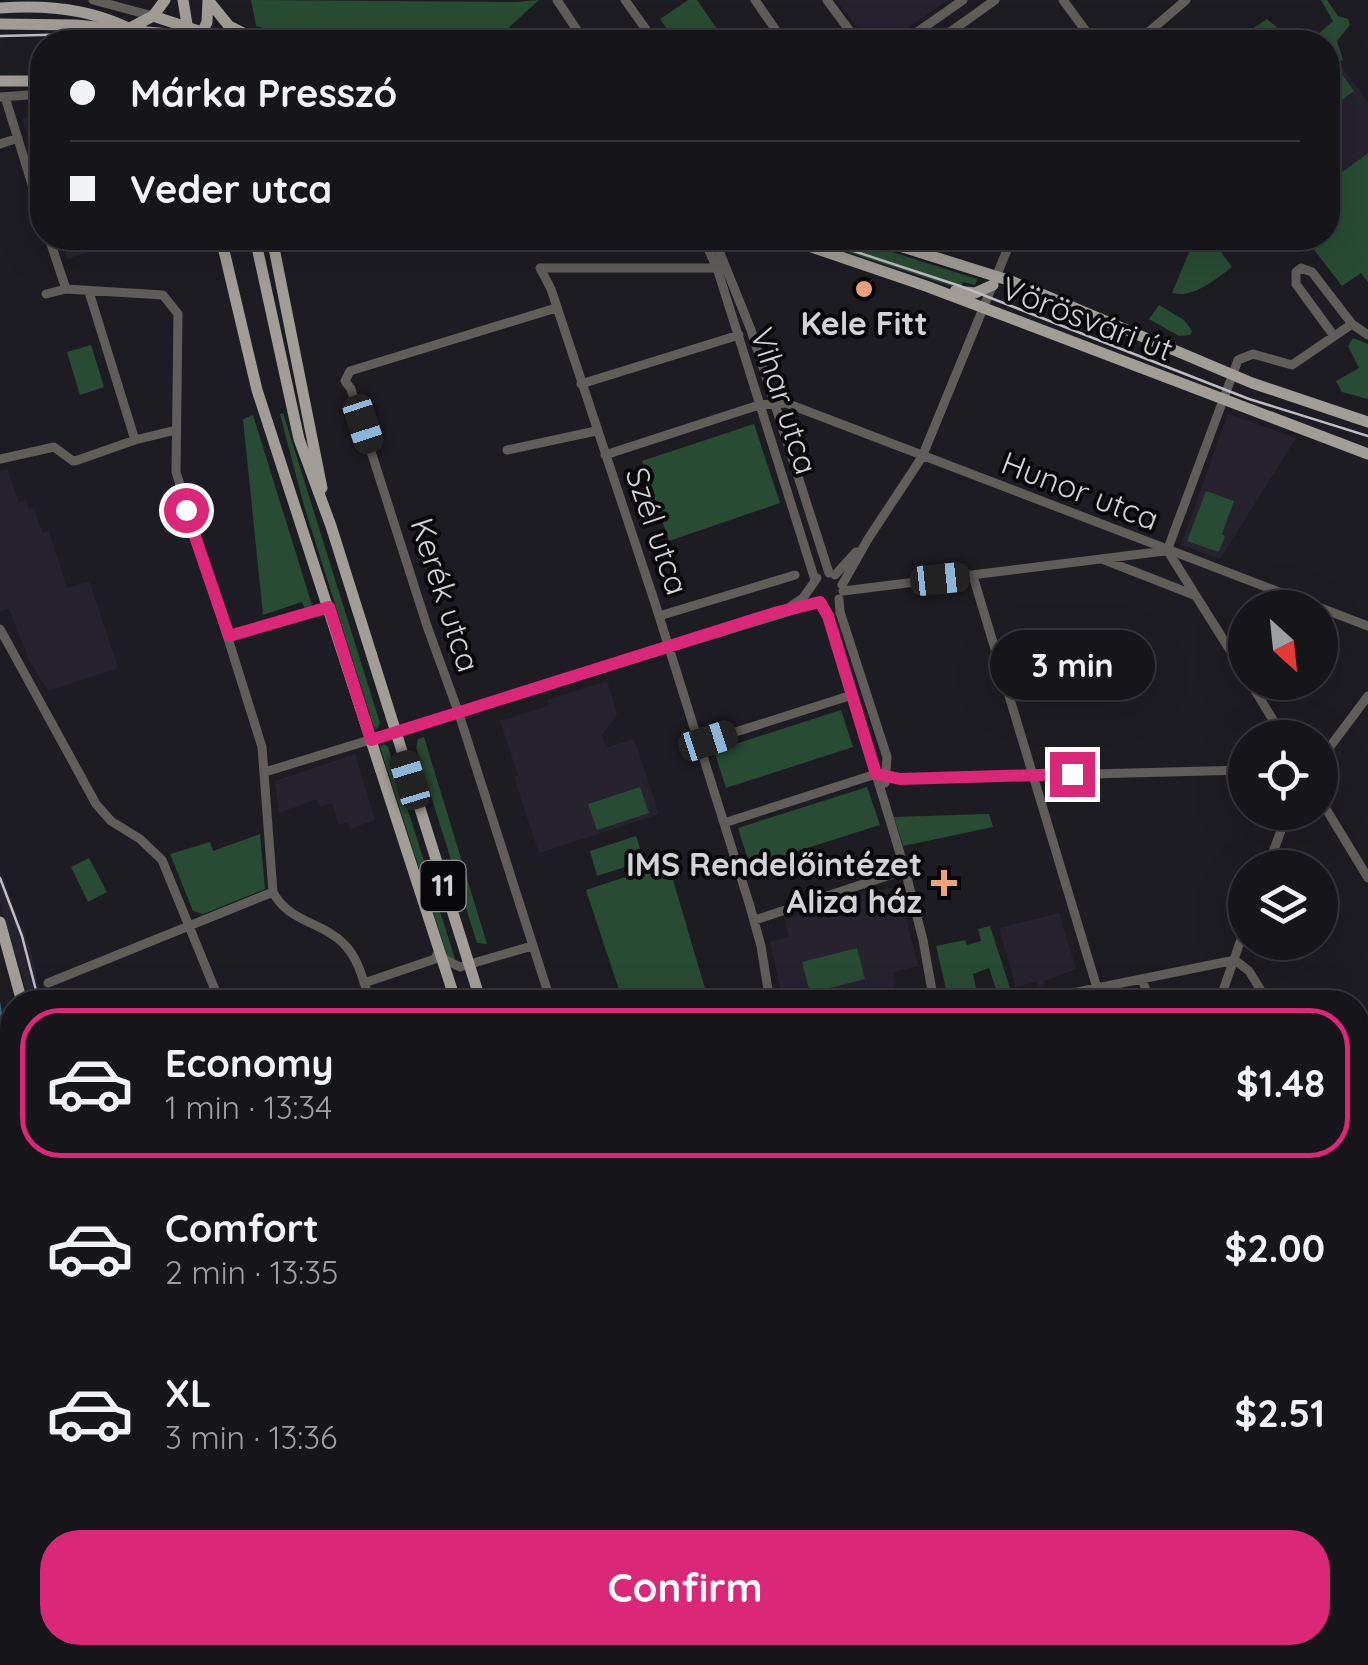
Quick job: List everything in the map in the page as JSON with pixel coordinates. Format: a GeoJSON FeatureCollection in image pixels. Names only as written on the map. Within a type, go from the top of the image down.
{"type":"FeatureCollection","features":[{"type":"Feature","properties":{"kind":"main road"},"geometry":{"type":"LineString","coordinates":[[120,29],[153,16],[164,0]]}},
{"type":"Feature","properties":{"kind":"main road"},"geometry":{"type":"LineString","coordinates":[[183,0],[192,30]]}},
{"type":"Feature","properties":{"kind":"main road"},"geometry":{"type":"LineString","coordinates":[[200,30],[207,22],[208,0]]}},
{"type":"Feature","properties":{"kind":"main road"},"geometry":{"type":"LineString","coordinates":[[208,0],[220,30]]}},
{"type":"Feature","properties":{"kind":"main road"},"geometry":{"type":"LineString","coordinates":[[208,0],[238,30]]}},
{"type":"Feature","properties":{"kind":"main road"},"geometry":{"type":"LineString","coordinates":[[0,8],[78,10],[131,30]]}},
{"type":"Feature","properties":{"kind":"main road"},"geometry":{"type":"LineString","coordinates":[[153,16],[182,30]]}},
{"type":"Feature","properties":{"kind":"main road"},"geometry":{"type":"LineString","coordinates":[[0,24],[131,30]]}},
{"type":"Feature","properties":{"kind":"main road"},"geometry":{"type":"LineString","coordinates":[[1,80],[30,75]]}},
{"type":"Feature","properties":{"kind":"main road"},"geometry":{"type":"LineString","coordinates":[[1,80],[30,81]]}},
{"type":"Feature","properties":{"kind":"main road","name":"11"},"geometry":{"type":"LineString","coordinates":[[224,250],[258,390],[452,990]]}},
{"type":"Feature","properties":{"kind":"main road","name":"11"},"geometry":{"type":"LineString","coordinates":[[258,250],[309,471],[331,526],[476,990]]}},
{"type":"Feature","properties":{"kind":"main road"},"geometry":{"type":"LineString","coordinates":[[274,250],[331,526]]}},
{"type":"Feature","properties":{"kind":"main road","name":"Vörösvári út"},"geometry":{"type":"LineString","coordinates":[[820,250],[926,286],[1368,454]]}},
{"type":"Feature","properties":{"kind":"main road","name":"Vörösvári út"},"geometry":{"type":"LineString","coordinates":[[908,250],[1368,422]]}},
{"type":"Feature","properties":{"kind":"main road"},"geometry":{"type":"LineString","coordinates":[[926,286],[969,293],[984,291],[994,280]]}},
{"type":"Feature","properties":{"kind":"main road"},"geometry":{"type":"LineString","coordinates":[[0,922],[19,990]]}},
{"type":"Feature","properties":{"kind":"street"},"geometry":{"type":"LineString","coordinates":[[93,0],[153,16]]}},
{"type":"Feature","properties":{"kind":"street"},"geometry":{"type":"LineString","coordinates":[[557,0],[577,30]]}},
{"type":"Feature","properties":{"kind":"street"},"geometry":{"type":"LineString","coordinates":[[625,0],[646,30]]}},
{"type":"Feature","properties":{"kind":"street"},"geometry":{"type":"LineString","coordinates":[[755,0],[776,30]]}},
{"type":"Feature","properties":{"kind":"street"},"geometry":{"type":"LineString","coordinates":[[827,0],[849,30]]}},
{"type":"Feature","properties":{"kind":"street"},"geometry":{"type":"LineString","coordinates":[[953,30],[995,0]]}},
{"type":"Feature","properties":{"kind":"street"},"geometry":{"type":"LineString","coordinates":[[1063,0],[1085,30]]}},
{"type":"Feature","properties":{"kind":"street"},"geometry":{"type":"LineString","coordinates":[[1150,30],[1186,0]]}},
{"type":"Feature","properties":{"kind":"street"},"geometry":{"type":"LineString","coordinates":[[919,30],[960,1]]}},
{"type":"Feature","properties":{"kind":"street"},"geometry":{"type":"LineString","coordinates":[[30,95],[3,97],[30,177]]}},
{"type":"Feature","properties":{"kind":"street"},"geometry":{"type":"LineString","coordinates":[[0,144],[18,138]]}},
{"type":"Feature","properties":{"kind":"street"},"geometry":{"type":"LineString","coordinates":[[53,250],[66,289]]}},
{"type":"Feature","properties":{"kind":"street","name":"Vihar utca"},"geometry":{"type":"LineString","coordinates":[[709,250],[820,602]]}},
{"type":"Feature","properties":{"kind":"street","name":"Vihar utca"},"geometry":{"type":"LineString","coordinates":[[719,250],[751,330],[841,591]]}},
{"type":"Feature","properties":{"kind":"street"},"geometry":{"type":"LineString","coordinates":[[265,772],[778,612],[826,604],[841,591],[868,538],[922,457],[1007,250]]}},
{"type":"Feature","properties":{"kind":"street","name":"Szél utca"},"geometry":{"type":"LineString","coordinates":[[716,268],[540,268],[669,647],[755,920],[768,990]]}},
{"type":"Feature","properties":{"kind":"street"},"geometry":{"type":"LineString","coordinates":[[1334,336],[1296,284],[1296,272],[1301,268],[1312,272],[1352,324],[1368,335]]}},
{"type":"Feature","properties":{"kind":"street"},"geometry":{"type":"LineString","coordinates":[[46,294],[66,289],[163,295],[178,314],[176,472],[259,737],[273,892],[283,908],[346,946],[366,990]]}},
{"type":"Feature","properties":{"kind":"street"},"geometry":{"type":"LineString","coordinates":[[88,292],[135,440]]}},
{"type":"Feature","properties":{"kind":"street","name":"Kerék utca"},"geometry":{"type":"LineString","coordinates":[[547,990],[460,714],[426,626],[398,529],[351,388],[345,381],[350,371],[556,308]]}},
{"type":"Feature","properties":{"kind":"street"},"geometry":{"type":"LineString","coordinates":[[1168,550],[1236,363],[1246,355],[1259,354],[1292,365],[1352,324]]}},
{"type":"Feature","properties":{"kind":"street"},"geometry":{"type":"LineString","coordinates":[[582,384],[751,330]]}},
{"type":"Feature","properties":{"kind":"street"},"geometry":{"type":"LineString","coordinates":[[605,455],[774,402]]}},
{"type":"Feature","properties":{"kind":"street","name":"Hunor utca"},"geometry":{"type":"LineString","coordinates":[[774,402],[786,403],[1368,626]]}},
{"type":"Feature","properties":{"kind":"street"},"geometry":{"type":"LineString","coordinates":[[0,459],[54,447],[73,461],[176,430]]}},
{"type":"Feature","properties":{"kind":"street"},"geometry":{"type":"LineString","coordinates":[[507,450],[596,430]]}},
{"type":"Feature","properties":{"kind":"street"},"geometry":{"type":"LineString","coordinates":[[778,612],[832,574],[868,538]]}},
{"type":"Feature","properties":{"kind":"street"},"geometry":{"type":"LineString","coordinates":[[841,591],[1168,550]]}},
{"type":"Feature","properties":{"kind":"street"},"geometry":{"type":"LineString","coordinates":[[1168,550],[1228,646]]}},
{"type":"Feature","properties":{"kind":"street"},"geometry":{"type":"LineString","coordinates":[[1101,559],[1197,596]]}},
{"type":"Feature","properties":{"kind":"street"},"geometry":{"type":"LineString","coordinates":[[659,616],[795,575]]}},
{"type":"Feature","properties":{"kind":"street"},"geometry":{"type":"LineString","coordinates":[[973,576],[1097,988]]}},
{"type":"Feature","properties":{"kind":"street"},"geometry":{"type":"LineString","coordinates":[[841,591],[847,633],[888,757],[881,776]]}},
{"type":"Feature","properties":{"kind":"street"},"geometry":{"type":"LineString","coordinates":[[820,602],[881,776],[882,794],[923,940],[932,990]]}},
{"type":"Feature","properties":{"kind":"street"},"geometry":{"type":"LineString","coordinates":[[229,636],[329,607]]}},
{"type":"Feature","properties":{"kind":"street"},"geometry":{"type":"LineString","coordinates":[[0,628],[96,804],[111,821],[140,839],[162,860],[215,990]]}},
{"type":"Feature","properties":{"kind":"street"},"geometry":{"type":"LineString","coordinates":[[698,744],[852,695]]}},
{"type":"Feature","properties":{"kind":"street"},"geometry":{"type":"LineString","coordinates":[[1338,736],[1368,696]]}},
{"type":"Feature","properties":{"kind":"street"},"geometry":{"type":"LineString","coordinates":[[724,823],[881,776],[1228,770]]}},
{"type":"Feature","properties":{"kind":"street"},"geometry":{"type":"LineString","coordinates":[[1338,828],[1368,878]]}},
{"type":"Feature","properties":{"kind":"street"},"geometry":{"type":"LineString","coordinates":[[755,920],[904,870]]}},
{"type":"Feature","properties":{"kind":"street"},"geometry":{"type":"LineString","coordinates":[[48,983],[273,892]]}},
{"type":"Feature","properties":{"kind":"street"},"geometry":{"type":"LineString","coordinates":[[364,983],[434,959],[439,950],[452,965],[469,966],[532,946]]}},
{"type":"Feature","properties":{"kind":"street"},"geometry":{"type":"LineString","coordinates":[[1087,990],[1235,960]]}},
{"type":"Feature","properties":{"kind":"street"},"geometry":{"type":"LineString","coordinates":[[1224,990],[1235,960]]}},
{"type":"Feature","properties":{"kind":"street"},"geometry":{"type":"LineString","coordinates":[[1235,960],[1260,990]]}},
{"type":"Feature","properties":{"kind":"street"},"geometry":{"type":"LineString","coordinates":[[1142,978],[1146,990]]}},
{"type":"Feature","properties":{"kind":"shaded area"},"geometry":{"type":"Polygon","coordinates":[[[837,0],[948,0],[905,30],[859,30],[837,0]]]}},
{"type":"Feature","properties":{"kind":"shaded area"},"geometry":{"type":"Polygon","coordinates":[[[1340,64],[1368,102],[1368,153],[1340,173],[1340,64]]]}},
{"type":"Feature","properties":{"kind":"shaded area"},"geometry":{"type":"Polygon","coordinates":[[[30,117],[30,145],[22,118],[30,117]]]}},
{"type":"Feature","properties":{"kind":"shaded area"},"geometry":{"type":"Polygon","coordinates":[[[64,250],[96,250],[67,259],[64,250]]]}},
{"type":"Feature","properties":{"kind":"shaded area"},"geometry":{"type":"Polygon","coordinates":[[[1228,414],[1296,438],[1220,559],[1181,545],[1228,414]]]}},
{"type":"Feature","properties":{"kind":"shaded area"},"geometry":{"type":"Polygon","coordinates":[[[7,469],[19,502],[27,500],[29,509],[34,508],[42,533],[49,531],[67,588],[89,581],[118,668],[48,691],[29,660],[9,609],[0,611],[0,471],[7,469]]]}},
{"type":"Feature","properties":{"kind":"shaded area"},"geometry":{"type":"Polygon","coordinates":[[[607,681],[617,714],[602,735],[606,748],[634,739],[659,814],[539,853],[500,721],[549,706],[548,700],[607,681]]]}},
{"type":"Feature","properties":{"kind":"shaded area"},"geometry":{"type":"Polygon","coordinates":[[[355,754],[375,820],[350,829],[347,822],[339,825],[332,803],[320,807],[316,799],[279,813],[275,781],[355,754]]]}},
{"type":"Feature","properties":{"kind":"shaded area"},"geometry":{"type":"Polygon","coordinates":[[[0,872],[30,947],[39,990],[26,990],[0,903],[0,872]]]}},
{"type":"Feature","properties":{"kind":"shaded area"},"geometry":{"type":"Polygon","coordinates":[[[898,887],[918,966],[893,972],[896,990],[780,990],[770,942],[789,937],[785,920],[862,897],[862,893],[898,887]]]}},
{"type":"Feature","properties":{"kind":"shaded area"},"geometry":{"type":"Polygon","coordinates":[[[1059,913],[1076,969],[1044,981],[1045,987],[1039,988],[1036,982],[1016,987],[999,928],[1059,913]]]}},
{"type":"Feature","properties":{"kind":"green space"},"geometry":{"type":"Polygon","coordinates":[[[251,0],[539,0],[506,30],[271,30],[256,26],[251,0]]]}},
{"type":"Feature","properties":{"kind":"green space"},"geometry":{"type":"Polygon","coordinates":[[[688,0],[697,0],[718,30],[668,30],[660,19],[688,0]]]}},
{"type":"Feature","properties":{"kind":"green space"},"geometry":{"type":"Polygon","coordinates":[[[1321,0],[1327,0],[1338,16],[1348,19],[1350,25],[1340,37],[1340,30],[1323,30],[1333,21],[1321,0]]]}},
{"type":"Feature","properties":{"kind":"green space"},"geometry":{"type":"Polygon","coordinates":[[[1267,19],[1280,30],[1251,30],[1267,19]]]}},
{"type":"Feature","properties":{"kind":"green space"},"geometry":{"type":"Polygon","coordinates":[[[1340,72],[1354,91],[1340,101],[1340,72]]]}},
{"type":"Feature","properties":{"kind":"green space"},"geometry":{"type":"Polygon","coordinates":[[[1368,153],[1368,282],[1361,273],[1342,286],[1314,250],[1340,250],[1340,174],[1368,153]]]}},
{"type":"Feature","properties":{"kind":"green space"},"geometry":{"type":"Polygon","coordinates":[[[841,250],[886,250],[977,279],[975,285],[963,282],[960,289],[841,250]]]}},
{"type":"Feature","properties":{"kind":"green space"},"geometry":{"type":"Polygon","coordinates":[[[1190,250],[1220,250],[1232,267],[1196,291],[1172,293],[1190,250]]]}},
{"type":"Feature","properties":{"kind":"green space"},"geometry":{"type":"Polygon","coordinates":[[[1159,305],[1184,320],[1192,331],[1190,335],[1179,336],[1149,319],[1159,305]]]}},
{"type":"Feature","properties":{"kind":"green space"},"geometry":{"type":"Polygon","coordinates":[[[1353,338],[1368,344],[1368,399],[1342,392],[1336,381],[1359,368],[1348,346],[1353,338]]]}},
{"type":"Feature","properties":{"kind":"green space"},"geometry":{"type":"Polygon","coordinates":[[[91,345],[104,387],[80,395],[67,352],[91,345]]]}},
{"type":"Feature","properties":{"kind":"green space"},"geometry":{"type":"Polygon","coordinates":[[[283,413],[380,723],[377,729],[304,506],[280,414],[283,413]]]}},
{"type":"Feature","properties":{"kind":"green space"},"geometry":{"type":"Polygon","coordinates":[[[253,415],[312,605],[305,609],[302,602],[263,615],[243,419],[253,415]]]}},
{"type":"Feature","properties":{"kind":"green space"},"geometry":{"type":"Polygon","coordinates":[[[754,424],[780,503],[669,541],[642,461],[754,424]]]}},
{"type":"Feature","properties":{"kind":"green space"},"geometry":{"type":"Polygon","coordinates":[[[1206,491],[1234,501],[1219,552],[1187,541],[1206,491]]]}},
{"type":"Feature","properties":{"kind":"green space"},"geometry":{"type":"Polygon","coordinates":[[[841,710],[853,747],[726,788],[714,751],[841,710]]]}},
{"type":"Feature","properties":{"kind":"green space"},"geometry":{"type":"Polygon","coordinates":[[[424,737],[487,944],[477,943],[416,748],[418,739],[424,737]]]}},
{"type":"Feature","properties":{"kind":"green space"},"geometry":{"type":"Polygon","coordinates":[[[384,744],[455,959],[448,958],[380,747],[384,744]]]}},
{"type":"Feature","properties":{"kind":"green space"},"geometry":{"type":"Polygon","coordinates":[[[640,787],[649,813],[597,830],[588,804],[640,787]]]}},
{"type":"Feature","properties":{"kind":"green space"},"geometry":{"type":"Polygon","coordinates":[[[867,787],[880,825],[750,866],[738,828],[867,787]]]}},
{"type":"Feature","properties":{"kind":"green space"},"geometry":{"type":"Polygon","coordinates":[[[989,814],[993,827],[903,846],[894,817],[989,814]]]}},
{"type":"Feature","properties":{"kind":"green space"},"geometry":{"type":"Polygon","coordinates":[[[260,834],[265,889],[203,914],[193,911],[170,854],[210,842],[213,851],[260,834]]]}},
{"type":"Feature","properties":{"kind":"green space"},"geometry":{"type":"Polygon","coordinates":[[[636,836],[644,861],[597,876],[590,851],[636,836]]]}},
{"type":"Feature","properties":{"kind":"green space"},"geometry":{"type":"Polygon","coordinates":[[[89,858],[107,892],[88,902],[71,867],[89,858]]]}},
{"type":"Feature","properties":{"kind":"green space"},"geometry":{"type":"Polygon","coordinates":[[[668,863],[705,990],[619,990],[586,890],[668,863]]]}},
{"type":"Feature","properties":{"kind":"green space"},"geometry":{"type":"Polygon","coordinates":[[[990,926],[1010,988],[996,990],[989,968],[973,974],[976,990],[946,990],[936,946],[981,941],[978,929],[990,926]]]}},
{"type":"Feature","properties":{"kind":"green space"},"geometry":{"type":"Polygon","coordinates":[[[857,948],[865,979],[809,990],[802,962],[857,948]]]}},
{"type":"Feature","properties":{"kind":"tram line"},"geometry":{"type":"LineString","coordinates":[[0,36],[30,35]]}},
{"type":"Feature","properties":{"kind":"tram line"},"geometry":{"type":"LineString","coordinates":[[850,250],[960,286],[1249,399],[1368,436]]}},
{"type":"Feature","properties":{"kind":"tram line"},"geometry":{"type":"LineString","coordinates":[[0,878],[22,936],[36,990]]}},
{"type":"Feature","properties":{"kind":"place","name":"Kele Fitt"},"geometry":{"type":"Point","coordinates":[864,289]}},
{"type":"Feature","properties":{"kind":"place","name":"IMS Rendelőintézet Aliza ház"},"geometry":{"type":"Point","coordinates":[944,883]}},
{"type":"Feature","properties":{"kind":"route"},"geometry":{"type":"LineString","coordinates":[[186,510],[229,636],[329,607],[371,740],[820,602],[828,616],[876,774],[900,779],[1072,774]]}}]}
